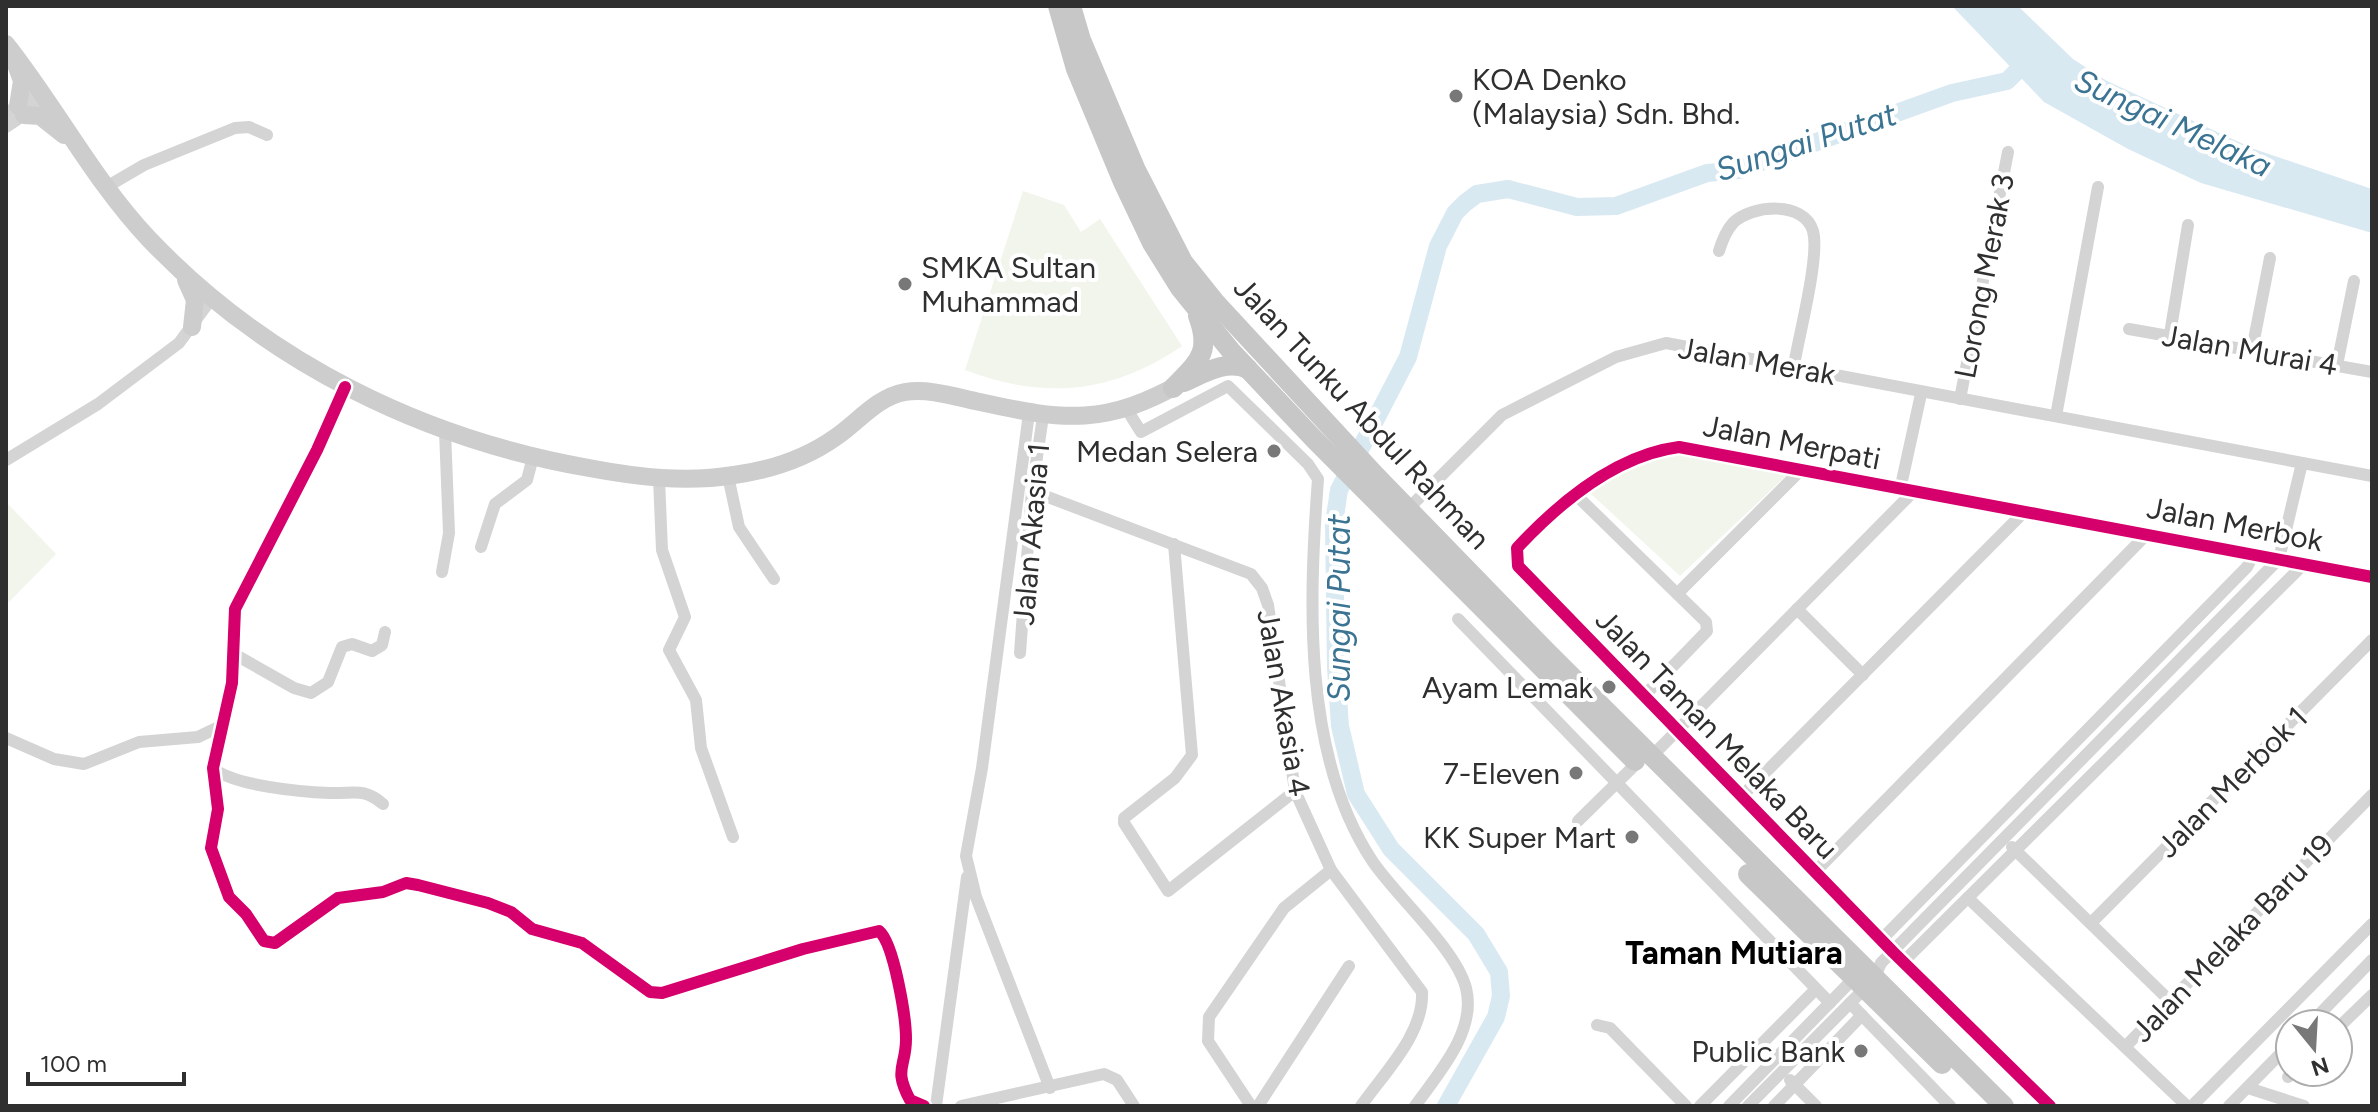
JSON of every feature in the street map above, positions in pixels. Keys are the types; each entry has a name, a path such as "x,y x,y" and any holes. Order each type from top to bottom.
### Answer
{"main road":[{"name":"Jalan Tunku Abdul Rahman","path":"1058,6 1076,69 1152,243 1180,288 1231,351 1320,430"},
{"name":"Jalan Tunku Abdul Rahman","path":"1071,6 1104,97 1178,253 1320,430 1985,1106"},
{"path":"8,46 148,237 212,298 291,355 345,387 445,431 533,457 659,479 728,476 769,469 816,450 880,402 903,392 936,393 1036,414 1086,417 1126,408 1222,367 1236,365 1248,369"},
{"path":"8,46 22,81 16,111 49,120 87,156"},
{"path":"1178,253 1191,282 1228,328 1231,351"},
{"path":"178,267 195,300 192,327"},
{"path":"1173,388 1195,365 1205,344 1198,316 1180,288"},
{"path":"1173,388 1231,351 1256,358 1320,430"},
{"name":"Jalan Tunku Abdul Rahman","path":"1370,482 1409,508 1644,760"},
{"name":"Jalan Tunku Abdul Rahman","path":"1864,980 2004,1106"}],"street":[{"path":"6,127 16,111 45,95"},
{"path":"108,186 144,165 235,128 249,127 267,135"},
{"name":"Lorong Merak 3","path":"1960,399 2008,152"},
{"path":"2056,416 2098,187"},
{"path":"1719,251 1731,225 1740,218 1770,210 1798,213 1813,232 1811,267 1794,365"},
{"path":"2170,334 2188,225"},
{"path":"2252,350 2270,258"},
{"path":"2337,365 2354,281"},
{"path":"6,460 98,404 179,343 212,298"},
{"name":"Jalan Murai 4","path":"2129,329 2372,372"},
{"name":"Jalan Merak","path":"1409,508 1502,415 1625,354 1666,343 1794,365 1921,394 2056,416 2372,476"},
{"path":"1126,408 1141,432 1228,386 1235,389 1318,479 1310,601 1320,708 1338,786 1373,861 1458,967 1466,988 1466,1020 1460,1039 1415,1106"},
{"path":"345,387 306,473 239,596 235,609 234,654 213,768 218,809 212,834 213,856 229,897 246,914 255,932 269,944 282,940 338,898 383,892 406,883 488,903 511,912 532,929 582,943 650,992 662,993 803,949 879,931 890,950 906,1033 900,1064 902,1082 910,1100 924,1106"},
{"path":"1578,821 1678,731 1907,491 1921,394"},
{"path":"936,1106 968,870 968,842 1036,414"},
{"name":"Jalan Akasia 1","path":"1020,653 1036,414"},
{"path":"1295,451 1320,430"},
{"path":"442,572 449,533 445,431"},
{"name":"Jalan Merpati","path":"1517,548 1574,493 1653,453 1679,447 1799,472 2087,521"},
{"path":"481,547 495,504 527,480 533,457"},
{"path":"1748,1106 1864,980 2279,559 2302,463"},
{"path":"1678,593 1799,472"},
{"path":"728,476 739,527 774,579"},
{"path":"659,479 662,550 685,617 669,650 696,700 701,748 733,837"},
{"path":"1032,491 1174,544 1192,755 1175,778 1127,815 1124,823 1168,891 1295,791"},
{"path":"1574,493 1706,622 1707,631 1644,696"},
{"path":"1742,796 2024,512"},
{"name":"Jalan Merbok","path":"2087,521 2372,577"},
{"path":"1815,872 2148,533"},
{"name":"Jalan Akasia 4","path":"1174,544 1251,574 1262,588 1268,605 1295,791 1331,870 1422,992 1423,1010 1416,1026 1361,1106"},
{"name":"Jalan Taman Melaka Baru","path":"1517,548 1518,566 1881,940 2050,1106"},
{"path":"1881,940 2247,567 2254,554"},
{"path":"1903,962 2304,564"},
{"path":"1797,609 1863,675"},
{"path":"1458,619 1830,1003"},
{"path":"234,654 294,688 311,693 328,682 342,647 352,644 372,651 382,645 385,632"},
{"name":"Jalan Merbok 1","path":"2091,923 2372,640"},
{"path":"2106,711 2130,737"},
{"path":"6,738 54,759 84,764 139,742 198,737 223,725"},
{"path":"213,768 233,779 266,785 332,794 359,790 383,804"},
{"path":"2042,776 2054,789"},
{"name":"Jalan Melaka Baru 19","path":"2125,1047 2372,795"},
{"path":"2004,839 2170,1001"},
{"path":"968,870 1050,1088"},
{"path":"1251,1106 1208,1041 1209,1017 1284,908 1331,870"},
{"path":"1968,898 2189,1106 2372,924"},
{"path":"2326,1008 2372,960"},
{"path":"1258,1106 1349,966"},
{"path":"1729,1106 1830,1003 1864,980"},
{"path":"1774,1106 1862,1015 1864,980"},
{"path":"1700,1106 1816,989"},
{"path":"2354,1012 2372,995"},
{"path":"1862,1015 1950,1106"},
{"path":"1597,1025 1610,1028 1686,1106"},
{"path":"2229,1106 2274,1061"},
{"path":"1772,1062 1816,1106"},
{"path":"961,1106 1110,1074 1134,1106"},
{"path":"2248,1088 2304,1106"}],"shaded area":[{"path":"1023,191 1064,205 1081,232 1100,219 1182,346 1130,374 1077,387 1022,386 965,370"},
{"path":"1684,450 1788,474 1680,576 1590,493 1603,480"},
{"path":"6,502 56,554 9,602 6,601"}],"water":[{"name":"Sungai Melaka","path":"1952,6 2018,6 2073,59 2107,81 2254,149 2372,189 2372,233 2201,183 2128,149 2044,102"}],"waterway":[{"name":"Sungai Putat","path":"1446,1106 1496,1017 1501,996 1499,972 1476,934 1391,849 1356,794 1340,726 1334,523 1339,490 1408,357 1438,246 1455,213 1477,194 1508,189 1577,207 1616,206 1707,173 1739,170 1952,93 2007,81 2032,56"}],"cycle path":[{"path":"345,387 317,450 235,609 232,683 213,768 218,809 211,848 229,897 246,914 264,941 275,943 338,898 383,892 406,883 488,903 511,912 532,929 582,943 650,992 662,993 803,949 879,931 890,950 904,1015 906,1039 902,1081 910,1100 924,1106"},
{"path":"2050,1106 1893,952 1518,566 1517,548 1551,515 1590,484 1633,460 1679,447 2372,577"}],"place":[{"name":"KOA Denko (Malaysia) Sdn. Bhd.","path":"1456,96"},
{"name":"SMKA Sultan Muhammad","path":"905,284"},
{"name":"Medan Selera","path":"1274,451"},
{"name":"Ayam Lemak","path":"1609,687"},
{"name":"7-Eleven","path":"1576,773"},
{"name":"KK Super Mart","path":"1632,837"},
{"name":"Public Bank","path":"1861,1051"}],"district":[{"name":"Taman Mutiara","path":"1734,953"}]}
